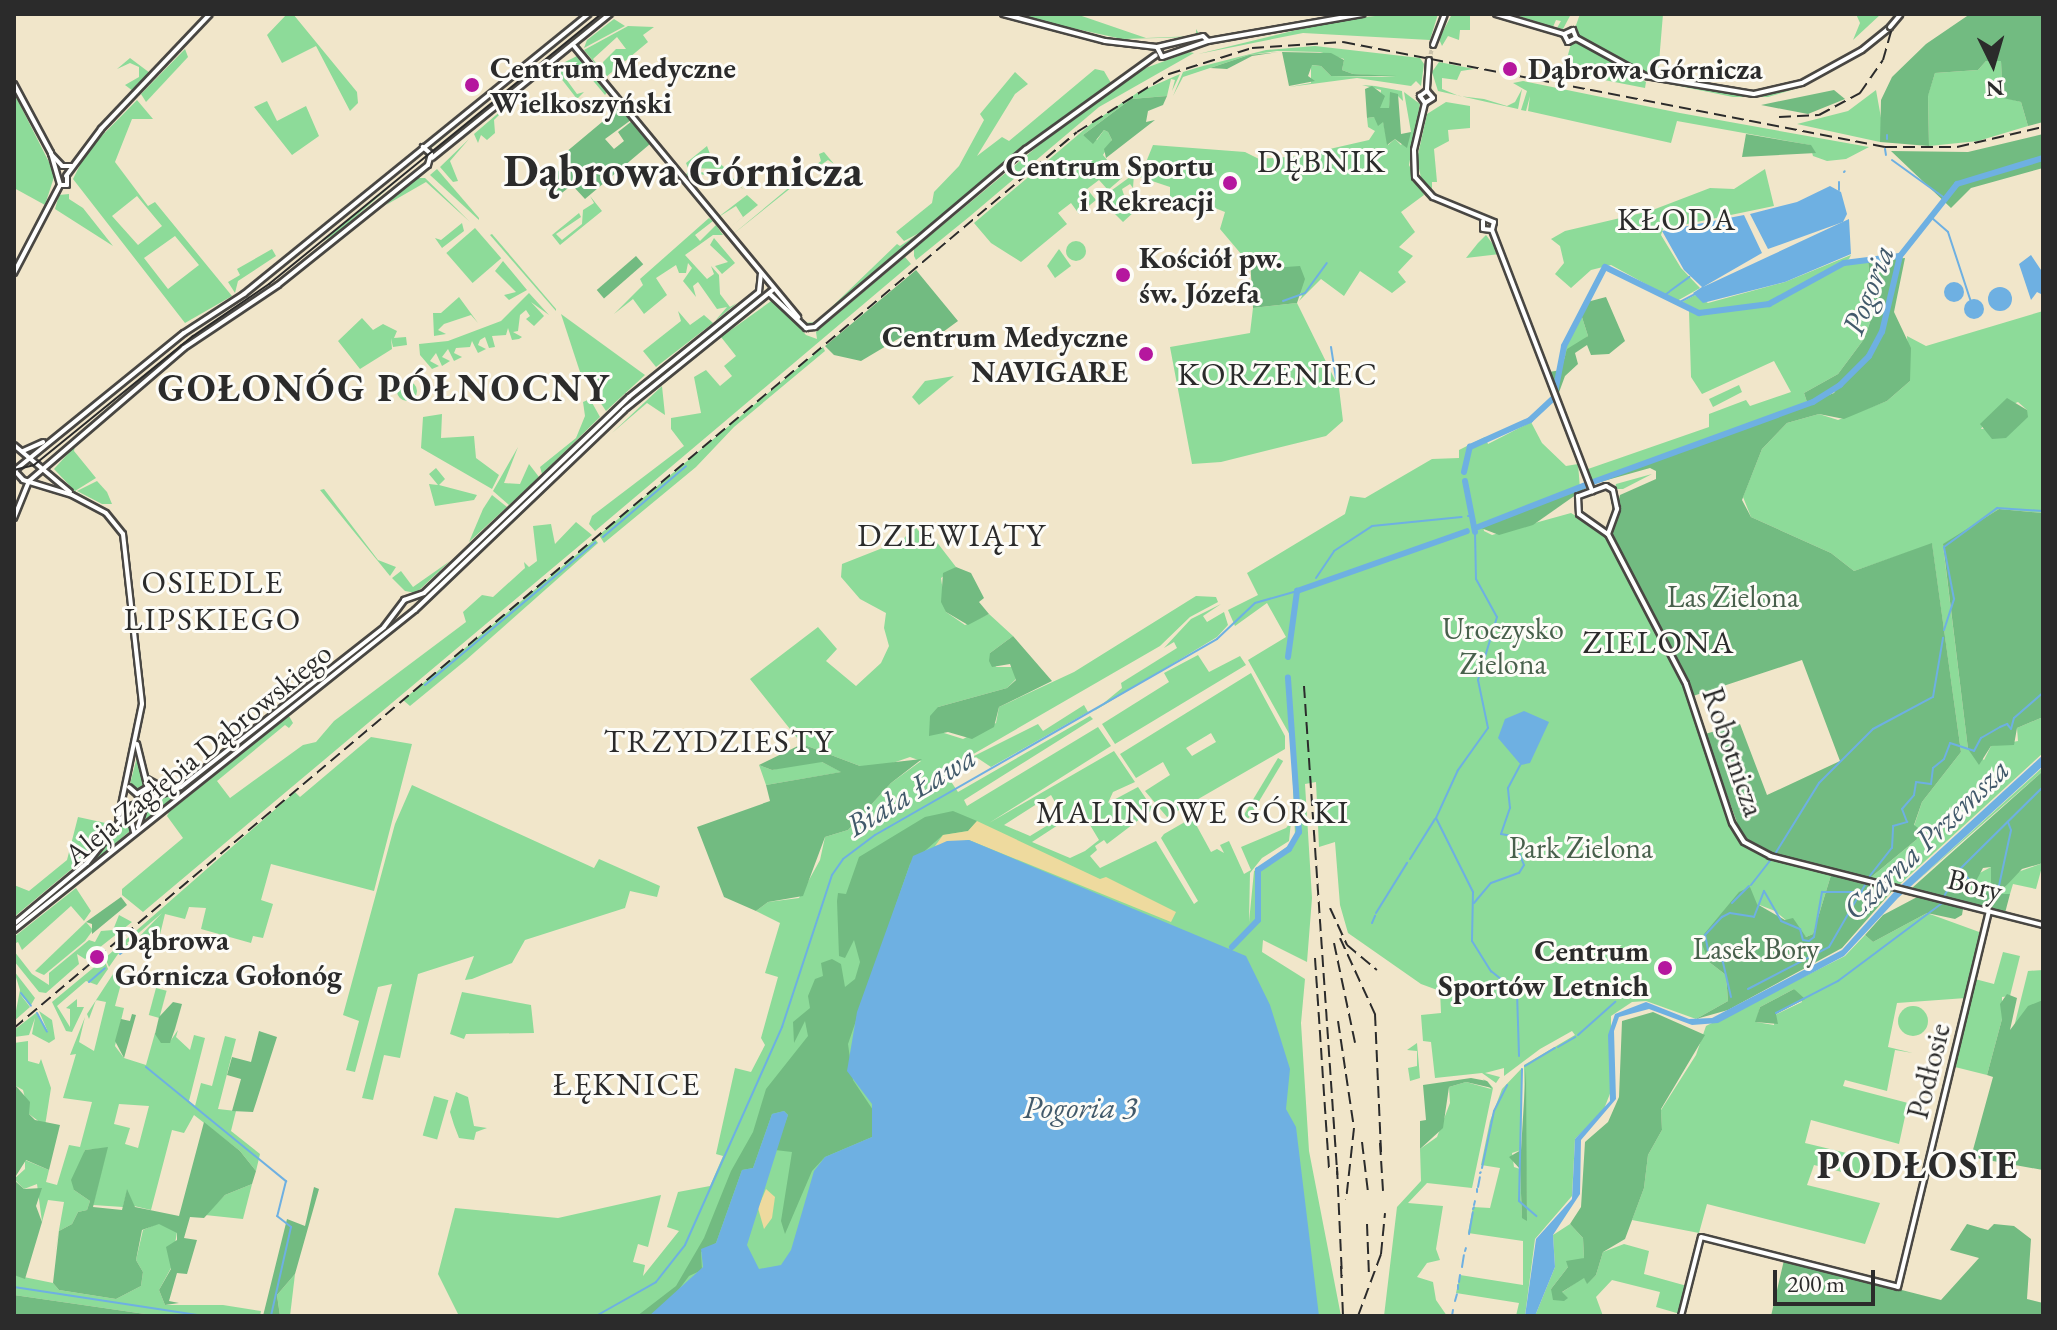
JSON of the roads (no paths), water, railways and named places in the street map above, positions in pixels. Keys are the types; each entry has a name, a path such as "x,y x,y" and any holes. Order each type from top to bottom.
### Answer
{"street":[{"path":"60,185 67,185 66,176 72,166 210,14"},
{"path":"75,496 42,487 14,470 190,330 241,296 589,14"},
{"path":"14,518 29,481 52,460 187,347 276,288 610,14"},
{"path":"1003,14 1093,39 1157,47 1203,36 1208,41"},
{"path":"761,274 763,287 810,329 1035,142 1156,55 1208,41 1363,14"},
{"path":"1433,45 1445,14"},
{"path":"1496,14 1564,34 1573,30 1576,38 1645,76 1745,94 1790,88 1847,58 1890,27 1900,14"},
{"path":"567,33 770,284 770,292"},
{"path":"1564,34 1568,42 1576,38"},
{"path":"561,37 567,49"},
{"path":"1156,55 1157,47"},
{"path":"1429,60 1427,91 1433,98 1425,103 1413,153 1416,179 1433,197 1484,221 1493,221 1492,230 1592,491 1606,486 1614,492 1617,509 1609,521 1608,534"},
{"path":"14,84 51,153 60,185 14,273"},
{"path":"1425,103 1420,96 1427,91"},
{"path":"423,147 432,159"},
{"path":"51,153 62,166 72,166"},
{"path":"411,157 419,168"},
{"path":"59,176 66,176"},
{"path":"1484,221 1484,230 1492,230"},
{"path":"473,551 412,598 417,607 575,453 770,284"},
{"path":"575,453 645,392 770,292"},
{"path":"190,330 198,340"},
{"path":"180,339 187,347"},
{"path":"19,450 50,440"},
{"path":"14,445 75,496 119,525 126,544 141,688 138,738 118,818 131,820 135,830"},
{"path":"51,476 52,460"},
{"path":"24,493 42,487"},
{"name":"Robotnicza","path":"1592,491 1578,496 1576,505 1583,519 1599,525 1608,534 1690,693 1737,834 1760,853 1849,876"},
{"path":"1599,525 1609,521"},
{"name":"Aleja Zagłębia Dąbrowskiego","path":"14,924 91,859 118,818 149,799 181,787 384,627 412,598"},
{"path":"401,606 409,613"},
{"name":"Aleja Zagłębia Dąbrowskiego","path":"14,930 417,607"},
{"path":"135,830 149,799 138,738"},
{"path":"147,779 163,788 181,787"},
{"path":"128,785 137,794 149,786"},
{"name":"Bory","path":"1849,876 2043,925"},
{"name":"Podłosie","path":"1681,1316 1701,1237 1898,1287 1989,911"}],"water":[{"path":"1830,186 1841,192 1847,214 1843,222 1768,249 1750,214 1797,202"},
{"path":"1744,215 1762,253 1703,287 1849,219 1851,254 1785,282 1703,303 1693,293 1702,287 1684,270 1662,231"},
{"path":"2031,255 2043,273 2043,295 2037,292 2031,300 2019,264"},
{"path":"1950,282 1958,282 1964,292 1958,302 1950,302 1944,296 1944,288"},
{"path":"2000,287 2009,290 2012,299 2009,308 2000,311 1991,308 1988,299 1991,290"},
{"path":"1970,299 1978,299 1984,309 1978,319 1970,319 1964,313 1964,305"},
{"path":"1524,711 1549,722 1530,763 1521,765 1498,738 1505,719"},
{"path":"2043,755 2043,766 1898,898 1844,956 1718,1023 1692,1025 1649,1009 1619,1017 1614,1031 1616,1099 1581,1140 1580,1194 1553,1235 1555,1267 1535,1316 1525,1316 1536,1239 1572,1199 1575,1139 1610,1101 1608,1035 1615,1014 1646,1002 1689,1019 1712,1018 1842,950 1895,891"},
{"name":"Pogoria 3","path":"969,840 1246,956 1270,1005 1290,1069 1286,1109 1296,1127 1319,1316 649,1316 703,1267 701,1249 716,1243 742,1170 753,1168 772,1114 784,1111 788,1115 747,1245 759,1269 781,1265 791,1250 814,1171 825,1157 872,1137 872,1104 847,1071 857,1012 913,856 947,841"}],"waterway":[{"path":"1885,149 1886,155"},
{"name":"Pogoria","path":"1593,482 1813,402 1840,385 1869,356 1882,332 1900,256 1957,184 2043,158"},
{"path":"1892,160 1946,199"},
{"path":"1839,182 1839,190"},
{"path":"1932,218 1948,232 1970,299"},
{"path":"1464,472 1470,447 1530,420 1554,398 1564,346 1605,267 1699,313 1769,304 1844,263 1900,256"},
{"path":"1283,301 1305,293 1327,263"},
{"path":"1670,291 1689,277"},
{"path":"1665,295 1669,292"},
{"path":"1678,303 1695,294"},
{"path":"1331,347 1336,379"},
{"path":"603,537 686,466"},
{"path":"1465,481 1475,532"},
{"name":"Pogoria","path":"1478,527 1586,485"},
{"path":"1944,630 1954,599 1944,547 1997,508 2043,511"},
{"path":"1316,578 1334,551 1372,526 1462,517"},
{"name":"Pogoria","path":"1288,657 1297,591 1467,531"},
{"path":"1475,532 1476,579 1497,617 1478,680 1488,728 1458,770 1436,818 1473,892 1472,941 1491,971 1517,992 1519,1056"},
{"path":"425,685 595,543"},
{"name":"Biała Ława","path":"596,1316 656,1282 685,1245 782,1027 832,875 843,859 875,835 1217,639 1255,603 1297,591"},
{"path":"1775,854 1819,783 1873,729 1933,697 1943,638"},
{"name":"Pogoria","path":"1232,947 1258,920 1258,870 1289,849 1299,832 1288,677"},
{"name":"Czarna Przemsza","path":"1869,877 1892,848 1893,826 1907,822 1902,809 1914,795 1916,782 1931,784 1933,768 1944,759 1950,743 1974,751 1981,738 2007,724 2011,729 2014,718 2043,693"},
{"path":"1474,903 1491,883 1519,873 1524,865 1512,836 1501,834 1510,808 1508,788 1520,765"},
{"path":"1943,898 1960,869 2043,787"},
{"path":"1410,859 1435,819"},
{"path":"1997,895 2011,830 2008,822"},
{"path":"1751,885 1771,859"},
{"path":"1376,913 1407,863"},
{"path":"1960,869 1982,894"},
{"name":"Czarna Przemsza","path":"1748,989 1829,947 1865,885"},
{"path":"1732,903 1749,886"},
{"name":"Czarna Przemsza","path":"1731,997 1723,962 1708,950 1705,935 1722,917 1730,913 1754,917 1764,891 1781,921 1800,929 1803,940 1809,941 1814,937 1822,892 1862,892"},
{"path":"1776,1013 1838,981 1941,904"},
{"path":"1372,923 1375,916"},
{"path":"120,954 129,947"},
{"path":"89,982 105,968"},
{"path":"21,993 31,1006"},
{"path":"1578,1035 1615,1002"},
{"path":"37,1013 47,1032"},
{"path":"1558,1047 1575,1037"},
{"path":"1525,1066 1555,1048"},
{"path":"146,1067 286,1181 277,1216 291,1227 271,1316"},
{"path":"1522,1069 1519,1201 1536,1216"},
{"path":"1482,1168 1494,1111 1507,1085"},
{"path":"1478,1187 1480,1177"},
{"path":"1474,1205 1475,1201"},
{"path":"1469,1234 1473,1212"},
{"path":"1462,1267 1464,1255"},
{"path":"1459,1282 1460,1275"},
{"name":"Biała Ława","path":"14,1287 204,1316"},
{"path":"1455,1301 1457,1294"},
{"path":"1452,1316 1453,1310"}],"tunnel":[{"path":"1429,60 1433,45"}],"tram line":[{"path":"14,470 34,465 193,336 269,284 601,14"}],"railway":[{"path":"1779,117 1819,115 1860,93 1883,60 1896,14"},
{"path":"14,1028 1077,132 1169,74 1252,48 1343,42 1885,147 1957,147 2043,127"},
{"path":"1304,686 1337,1175"},
{"path":"1330,908 1347,945 1377,970"},
{"path":"1340,938 1375,1014 1381,1153"},
{"path":"1334,943 1355,1043"},
{"path":"1315,958 1329,1169"},
{"path":"1338,1021 1354,1128 1346,1200"},
{"path":"1362,1142 1368,1192"},
{"path":"1380,1143 1383,1191"},
{"path":"1337,1167 1342,1276"},
{"path":"1358,1316 1381,1254 1385,1213"},
{"path":"1367,1224 1369,1276"},
{"path":"1341,1266 1343,1316"}],"place":[{"name":"Dąbrowa Górnicza","path":"1510,69"},
{"name":"Centrum Medyczne Wielkoszyński","path":"472,85"},
{"name":"Centrum Sportu i Rekreacji","path":"1230,183"},
{"name":"Kościół pw. św. Józefa","path":"1123,275"},
{"name":"Centrum Medyczne NAVIGARE","path":"1146,354"},
{"name":"Dąbrowa Górnicza Gołonóg","path":"97,957"},
{"name":"Centrum Sportów Letnich","path":"1665,968"}],"district":[{"name":"DĘBNIK","path":"1322,161"},
{"name":"Dąbrowa Górnicza","path":"683,170"},
{"name":"KŁODA","path":"1677,219"},
{"name":"KORZENIEC","path":"1278,374"},
{"name":"GOŁONÓG PÓŁNOCNY","path":"384,388"},
{"name":"DZIEWIĄTY","path":"952,535"},
{"name":"OSIEDLE LIPSKIEGO","path":"213,602"},
{"name":"ZIELONA","path":"1659,642"},
{"name":"TRZYDZIESTY","path":"719,741"},
{"name":"MALINOWE GÓRKI","path":"1193,812"},
{"name":"ŁĘKNICE","path":"627,1084"},
{"name":"PODŁOSIE","path":"1918,1165"}],"park label":[{"name":"Las Zielona","path":"1733,597"},
{"name":"Uroczysko Zielona","path":"1503,646"},
{"name":"Park Zielona","path":"1581,848"},
{"name":"Lasek Bory","path":"1756,949"}]}
